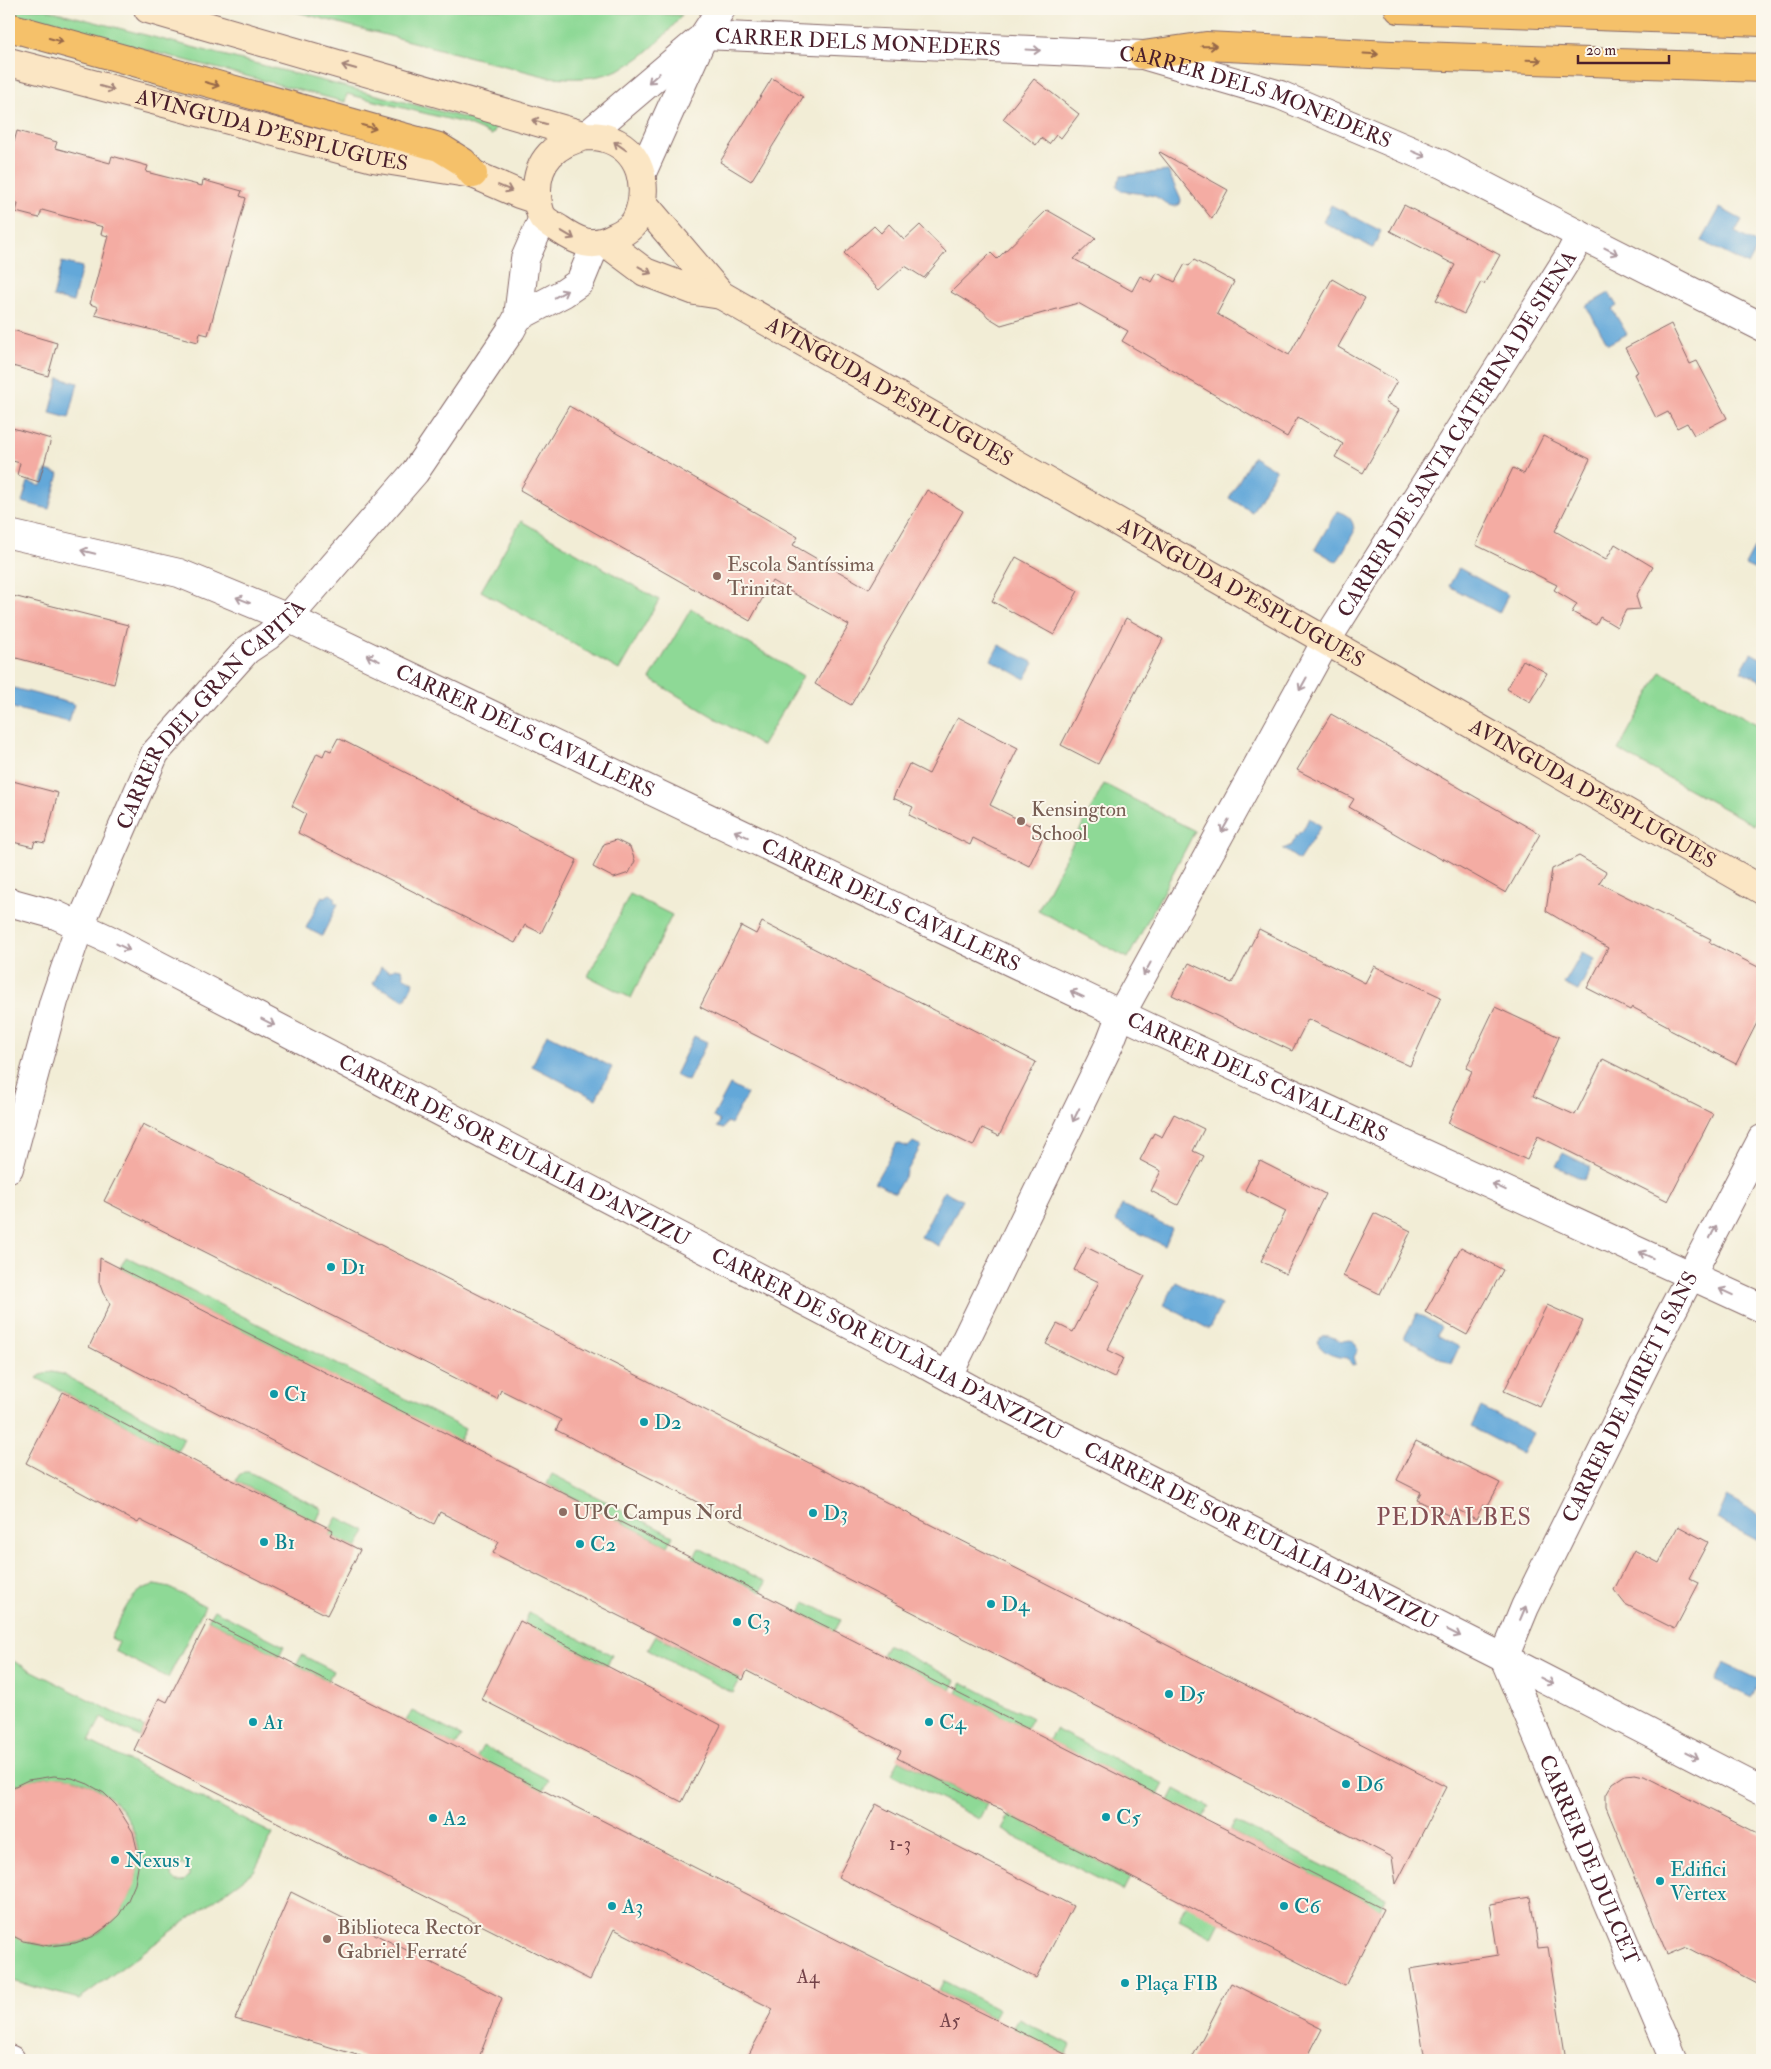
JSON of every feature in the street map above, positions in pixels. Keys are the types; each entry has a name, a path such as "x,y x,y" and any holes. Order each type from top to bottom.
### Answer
{"highway":[{"path":"1399,9 1762,22"},
{"path":"9,27 439,147 463,162 473,174"},
{"path":"1143,55 1206,46 1391,55 1762,68"}],"street":[{"path":"148,9 586,136 604,138 621,145 634,158 641,174 643,203 635,223 624,232 601,242 580,282 564,293 518,317"},
{"path":"540,209 536,182 541,167 553,150 568,140 586,136 715,19"},
{"path":"641,174 715,19"},
{"name":"CARRER DELS MONEDERS","path":"715,19 1143,55 1280,95 1442,164 1580,236 1762,327"},
{"name":"AVINGUDA D'ESPLUGUES","path":"9,62 373,158 473,174 519,194 584,244 601,242 645,272 695,291 721,295"},
{"name":"AVINGUDA D'ESPLUGUES","path":"643,203 721,295 1762,890"},
{"name":"CARRER DEL GRAN CAPITÀ","path":"9,1168 54,1001 80,926 155,753 247,650 268,636 288,618 415,472 518,317 525,258 540,209"},
{"name":"CARRER DE SANTA CATERINA DE SIENA","path":"948,1376 1105,1054 1121,1014 1326,641 1580,236"},
{"name":"CARRER DELS CAVALLERS","path":"9,534 179,573 288,618 1121,1014 1762,1308"},
{"name":"CARRER DE SOR EULÀLIA D'ANZIZU","path":"9,902 56,915 237,1005 948,1376 1762,1791"},
{"name":"CARRER DE MIRET I SANS","path":"1504,1658 1530,1598 1691,1275 1762,1139"},
{"name":"CARRER DE DULCET","path":"1504,1658 1674,2060"}],"green space":[{"path":"9,9 45,9 497,126 492,135 464,123 347,94 345,102 9,14"},
{"path":"285,9 525,9 682,15 662,38 627,66 599,76 575,78 548,77"},
{"path":"521,521 659,600 619,670 481,591"},
{"path":"691,609 803,676 762,746 650,679"},
{"path":"1661,672 1762,727 1762,811 1754,825 1618,750"},
{"path":"1104,784 1195,831 1128,958 1038,910"},
{"path":"630,894 672,915 631,998 588,976"},
{"path":"126,1257 465,1429 459,1441 120,1268"},
{"path":"44,1373 62,1374 184,1438 177,1452 37,1378"},
{"path":"249,1472 322,1509 316,1522 236,1481 239,1475"},
{"path":"552,1474 673,1536 668,1546 547,1484"},
{"path":"337,1517 366,1531 357,1548 330,1535 333,1530 330,1529"},
{"path":"699,1548 766,1582 761,1592 693,1558"},
{"path":"155,1585 170,1588 205,1606 168,1678 115,1651 119,1642 111,1638 127,1605 139,1592"},
{"path":"805,1602 841,1620 835,1631 800,1613"},
{"path":"214,1610 284,1646 279,1656 208,1620"},
{"path":"529,1613 612,1655 607,1666 524,1624"},
{"path":"656,1636 740,1679 733,1693 648,1650"},
{"path":"887,1645 956,1680 951,1690 882,1655"},
{"path":"302,1655 333,1671 328,1681 296,1665"},
{"path":"9,1659 145,1728 140,1737 101,1718 89,1741 273,1834 254,1871 79,1999 9,1980 9,1934 49,1946 83,1941 111,1923 129,1896 138,1865 134,1833 117,1804 86,1783 66,1777 47,1777 37,1778 9,1789","holes":["177,1865 183,1865 189,1870 189,1876 183,1882 177,1882 171,1876 172,1869"]},
{"path":"962,1682 1032,1718 1026,1728 957,1693"},
{"path":"412,1711 461,1736 456,1746 406,1721"},
{"path":"1055,1729 1164,1784 1158,1795 1049,1740"},
{"path":"483,1746 549,1780 543,1791 477,1757"},
{"path":"899,1760 987,1804 979,1819 892,1774"},
{"path":"1175,1789 1209,1807 1203,1818 1169,1801"},
{"path":"1009,1815 1130,1877 1123,1891 1002,1830"},
{"path":"1235,1821 1385,1897 1380,1908 1230,1831"},
{"path":"1187,1905 1220,1921 1212,1937 1179,1920"},
{"path":"944,1981 998,2009 993,2018 939,1991"},
{"path":"1018,2019 1071,2045 1066,2055 1012,2029"}],"water":[{"path":"1168,171 1181,200 1180,204 1176,206 1170,205 1154,196 1121,191 1117,186 1121,176"},
{"path":"1331,205 1381,231 1373,248 1323,222"},
{"path":"1720,208 1742,220 1735,232 1759,245 1748,265 1702,241"},
{"path":"62,262 82,267 73,302 53,297"},
{"path":"1609,293 1617,306 1612,309 1627,334 1608,344 1586,306"},
{"path":"59,378 78,383 69,418 50,413"},
{"path":"1253,456 1276,470 1252,512 1229,498"},
{"path":"46,470 59,474 49,509 22,502 28,482 41,486"},
{"path":"1337,511 1350,518 1354,532 1337,562 1315,549"},
{"path":"1754,548 1762,552 1762,573 1745,565"},
{"path":"1459,568 1508,595 1499,613 1449,586"},
{"path":"999,645 1034,663 1025,679 991,660"},
{"path":"1751,653 1762,659 1762,681 1741,671"},
{"path":"10,687 74,704 69,722 9,707"},
{"path":"1309,818 1321,826 1299,860 1283,849 1290,846 1296,836 1303,830"},
{"path":"330,894 336,898 334,902 338,904 322,936 306,928 322,896 325,897"},
{"path":"1582,953 1595,959 1578,991 1564,984"},
{"path":"381,967 390,971 395,968 402,969 404,977 414,982 405,1000 373,984"},
{"path":"547,1034 612,1067 596,1099 532,1066"},
{"path":"694,1036 707,1042 688,1081 675,1075"},
{"path":"730,1085 747,1094 731,1124 727,1122 723,1129 717,1127 720,1121 713,1117"},
{"path":"913,1142 921,1146 895,1193 875,1182 897,1143 908,1147"},
{"path":"1563,1153 1591,1167 1584,1180 1556,1166"},
{"path":"944,1191 962,1200 939,1246 921,1237"},
{"path":"1122,1205 1172,1229 1165,1246 1115,1221"},
{"path":"1176,1282 1221,1305 1209,1329 1164,1305"},
{"path":"1417,1313 1441,1327 1437,1335 1459,1347 1451,1364 1404,1338"},
{"path":"1322,1336 1354,1342 1358,1350 1354,1357 1356,1364 1352,1365 1348,1358 1334,1356 1326,1352 1317,1342"},
{"path":"1481,1407 1533,1433 1523,1454 1471,1427"},
{"path":"1727,1497 1762,1516 1762,1543 1717,1519"},
{"path":"1724,1663 1760,1680 1752,1698 1716,1681"}],"building":[{"path":"772,78 803,97 751,181 720,162"},
{"path":"1034,79 1079,114 1061,138 1056,135 1049,144 1041,138 1036,145 1003,119"},
{"path":"17,131 57,142 55,148 110,163 112,156 148,166 146,172 202,186 203,180 242,191 240,196 246,198 208,335 200,333 198,342 95,315 98,307 90,304 108,236 101,234 103,227 42,210 39,218 16,212 18,204 9,202 9,141 14,142"},
{"path":"1159,153 1228,190 1212,219"},
{"path":"1404,205 1500,255 1484,284 1481,282 1464,314 1436,300 1455,265 1390,231"},
{"path":"1047,210 1096,238 1074,259 1132,291 1140,276 1152,282 1157,273 1175,282 1185,264 1189,266 1194,260 1234,282 1217,314 1289,355 1332,279 1365,298 1338,347 1397,381 1385,402 1399,410 1363,473 1335,457 1343,444 1298,417 1287,437 1122,341 1128,331 1078,303 1001,325 988,317 983,311 951,292 991,253 997,259"},
{"path":"889,224 904,240 920,225 946,252 924,278 905,266 879,290 844,253 874,226 881,233"},
{"path":"1671,324 1690,364 1697,361 1727,418 1694,435 1687,423 1677,428 1668,412 1656,418 1634,374 1638,372 1625,348"},
{"path":"9,329 57,343 48,376 9,365"},
{"path":"569,406 798,537 793,545 869,589 927,490 963,511 851,705 815,684 849,625 772,581 750,621 520,490"},
{"path":"9,427 51,439 39,482 17,475 20,463 9,460"},
{"path":"1543,436 1590,459 1555,531 1606,560 1615,544 1653,567 1636,596 1640,609 1626,610 1617,627 1600,617 1596,625 1572,612 1577,604 1554,590 1557,585 1476,545 1513,468 1524,474"},
{"path":"1016,557 1078,591 1054,635 992,601"},
{"path":"9,595 128,625 114,684 9,656"},
{"path":"1126,618 1163,639 1098,764 1061,745"},
{"path":"1523,660 1547,673 1530,702 1507,689"},
{"path":"1331,714 1540,834 1506,893 1444,858 1443,860 1411,843 1349,807 1354,799 1297,770"},
{"path":"958,717 1018,748 990,805 1045,833 1029,866 973,838 970,845 909,815 913,807 893,798 909,764 929,774"},
{"path":"338,738 577,860 541,933 525,925 515,943 298,833 306,814 292,806 317,753 323,756 326,749 331,751"},
{"path":"9,780 58,793 45,843 35,841 33,847 9,841"},
{"path":"616,840 630,847 635,861 629,873 614,878 593,867 604,844"},
{"path":"1579,856 1606,872 1599,883 1711,939 1709,942 1762,969 1762,1013 1736,1064 1670,1030 1668,1026 1632,1007 1630,1010 1587,988 1608,948 1546,911 1552,869"},
{"path":"762,922 1036,1062 999,1136 982,1128 973,1146 700,1007 741,926 756,934"},
{"path":"1259,929 1365,983 1374,966 1441,997 1410,1066 1308,1019 1292,1051 1172,995 1189,963 1232,983"},
{"path":"1495,1007 1559,1037 1533,1096 1575,1115 1603,1059 1713,1114 1668,1201 1538,1136 1527,1160 1448,1123 1472,1071 1466,1068"},
{"path":"1174,1114 1204,1129 1193,1151 1204,1156 1178,1205 1151,1191 1161,1171 1140,1160 1154,1133 1162,1137"},
{"path":"143,1124 1446,1787 1396,1884 1392,1857 556,1430 561,1420 501,1390 497,1399 104,1201"},
{"path":"1260,1161 1325,1194 1286,1274 1261,1261 1286,1211 1245,1190"},
{"path":"1374,1213 1411,1231 1380,1294 1343,1276"},
{"path":"1086,1247 1145,1276 1107,1350 1123,1358 1114,1378 1046,1344 1057,1324 1073,1332 1099,1282 1074,1270"},
{"path":"1461,1247 1503,1270 1467,1335 1425,1312"},
{"path":"100,1258 1383,1909 1345,1986 1009,1815 1001,1809 987,1804 897,1758 901,1751 747,1671 743,1680 493,1553 499,1542 440,1512 434,1524 89,1347 110,1304 99,1282"},
{"path":"1547,1305 1583,1321 1540,1407 1504,1391"},
{"path":"63,1392 200,1464 333,1530 330,1535 360,1550 327,1615 140,1520 138,1523 26,1463"},
{"path":"1416,1441 1500,1483 1487,1507 1483,1505 1476,1519 1456,1509 1452,1517 1417,1500 1421,1492 1397,1480"},
{"path":"1678,1526 1708,1542 1689,1578 1699,1583 1675,1629 1625,1604 1614,1590 1634,1550 1659,1563"},
{"path":"208,1620 1077,2060 746,2060 773,2009 614,1929 590,1980 134,1750 159,1698 167,1702"},
{"path":"520,1621 721,1725 682,1802 481,1699"},
{"name":"Edifici Vèrtex","path":"1635,1774 1644,1776 1762,1836 1762,1987 1686,1947 1667,1955 1606,1807 1606,1795 1613,1783 1625,1775"},
{"name":"Nexus 1","path":"54,1776 72,1778 88,1784 104,1793 116,1805 133,1832 137,1849 138,1867 135,1884 128,1900 119,1915 106,1927 92,1937 75,1943 49,1946 23,1941 9,1934 9,1789 28,1780"},
{"path":"876,1804 1073,1906 1036,1978 838,1877"},
{"name":"Biblioteca Rector Gabriel Ferraté","path":"291,1892 502,1998 478,2060 374,2060 235,2019"},
{"path":"1530,1897 1538,1948 1548,1947 1566,2060 1425,2060 1410,1969 1498,1955 1490,1904"},
{"path":"1231,1983 1322,2029 1306,2060 1191,2060"}],"place":[{"name":"Escola Santíssima Trinitat","path":"717,576"},
{"name":"Kensington School","path":"1021,821"},
{"name":"D1","path":"331,1267"},
{"name":"C1","path":"274,1394"},
{"name":"D2","path":"644,1422"},
{"name":"UPC Campus Nord","path":"563,1512"},
{"name":"D3","path":"813,1513"},
{"name":"B1","path":"264,1542"},
{"name":"C2","path":"580,1544"},
{"name":"D4","path":"991,1604"},
{"name":"C3","path":"737,1622"},
{"name":"D5","path":"1169,1694"},
{"name":"A1","path":"253,1722"},
{"name":"C4","path":"929,1722"},
{"name":"D6","path":"1346,1784"},
{"name":"C5","path":"1106,1817"},
{"name":"A2","path":"433,1818"},
{"name":"Nexus 1","path":"115,1860"},
{"name":"Edifici Vèrtex","path":"1660,1881"},
{"name":"A3","path":"612,1906"},
{"name":"C6","path":"1284,1906"},
{"name":"Biblioteca Rector Gabriel Ferraté","path":"327,1939"},
{"name":"Plaça FIB","path":"1125,1983"}],"district":[{"name":"PEDRALBES","path":"1454,1517"}]}
